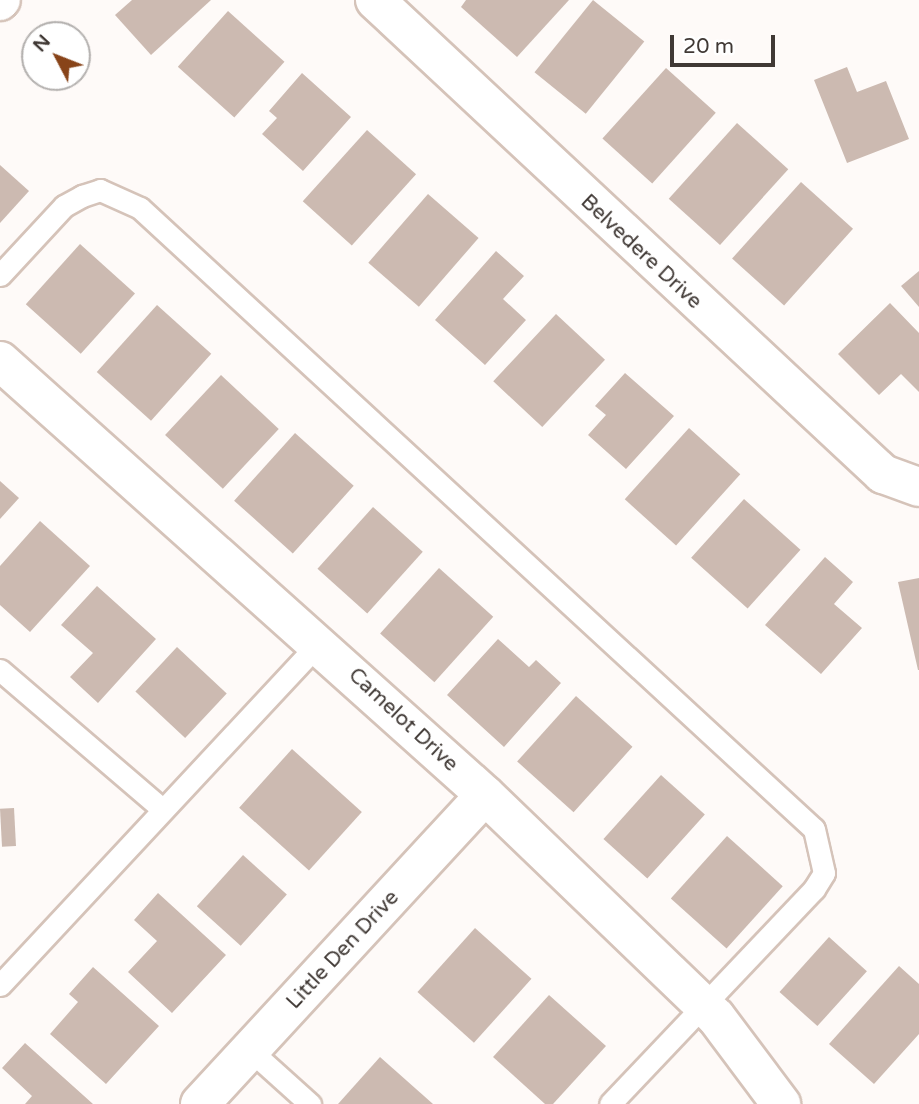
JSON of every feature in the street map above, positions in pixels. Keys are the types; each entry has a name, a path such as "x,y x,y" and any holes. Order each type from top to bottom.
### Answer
{"street":[{"name":"Belvedere Drive","path":"375,0 883,474 919,486"},
{"name":"Camelot Drive","path":"0,361 319,643 485,795 705,1006 781,1104"},
{"name":"Little Den Drive","path":"201,1104 485,795"}],"lane":[{"path":"0,275 64,206 82,196 100,190 141,208 801,815 822,849 824,873 705,1006 610,1104"},
{"path":"0,985 319,643"},
{"path":"0,670 162,809"},
{"path":"250,1050 310,1104"}],"building":[{"path":"132,0 211,0 151,55 115,15"},
{"path":"466,0 569,0 517,57 461,7"},
{"path":"593,0 644,42 586,114 534,72"},
{"path":"228,11 284,62 234,118 178,67"},
{"path":"847,67 857,92 886,81 909,139 847,163 814,80"},
{"path":"666,68 716,113 652,183 602,139"},
{"path":"302,73 351,117 303,171 262,134 277,118 269,111"},
{"path":"737,123 788,169 720,245 669,199"},
{"path":"367,130 416,174 352,246 303,201"},
{"path":"0,165 29,191 0,223"},
{"path":"801,182 853,229 784,305 732,259"},
{"path":"428,194 479,238 419,307 368,263"},
{"path":"80,244 135,294 81,354 26,304"},
{"path":"496,251 524,276 503,299 526,320 485,365 435,320"},
{"path":"919,271 919,307 901,286"},
{"path":"890,303 919,333 919,392 901,374 879,395 838,354"},
{"path":"157,305 211,354 151,421 97,372"},
{"path":"556,314 605,360 542,427 493,381"},
{"path":"625,373 674,416 626,469 588,435 606,415 595,406"},
{"path":"221,375 279,429 223,489 165,435"},
{"path":"689,428 740,474 676,546 625,499"},
{"path":"295,433 354,486 293,553 234,501"},
{"path":"0,481 19,498 0,519"},
{"path":"744,499 800,550 748,609 691,558"},
{"path":"373,507 423,552 367,614 317,569"},
{"path":"40,521 90,566 30,632 0,605 0,566"},
{"path":"825,557 853,582 834,604 862,628 821,674 765,625"},
{"path":"439,568 493,617 434,682 380,633"},
{"path":"919,578 919,670 918,670 898,582"},
{"path":"97,586 156,639 98,703 70,677 93,653 61,625"},
{"path":"498,639 529,667 536,660 561,683 504,747 447,695"},
{"path":"177,647 227,693 185,738 135,692"},
{"path":"576,696 632,747 574,812 517,761"},
{"path":"292,749 362,812 309,871 239,808"},
{"path":"661,775 705,814 647,878 603,839"},
{"path":"14,808 16,846 2,847 0,809"},
{"path":"727,836 783,886 727,949 671,898"},
{"path":"243,855 287,894 241,946 197,906"},
{"path":"158,893 226,955 172,1013 128,972 157,941 134,920"},
{"path":"475,928 531,979 474,1043 417,992"},
{"path":"829,937 867,971 817,1026 779,992"},
{"path":"899,966 919,984 919,1034 874,1084 829,1044"},
{"path":"93,967 159,1026 106,1084 50,1034 78,1002 69,994"},
{"path":"549,995 606,1046 553,1104 545,1104 493,1057"},
{"path":"25,1043 93,1104 25,1104 32,1096 2,1068"},
{"path":"380,1057 433,1104 338,1104"}]}
